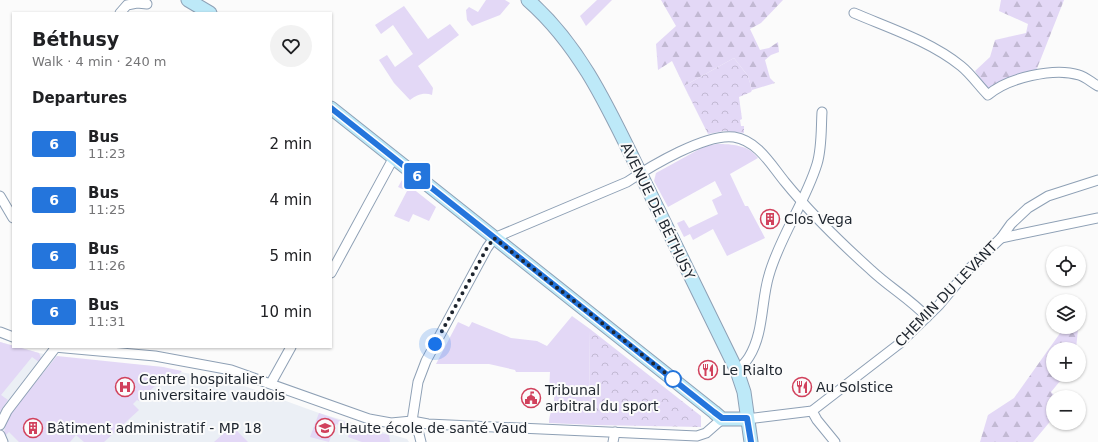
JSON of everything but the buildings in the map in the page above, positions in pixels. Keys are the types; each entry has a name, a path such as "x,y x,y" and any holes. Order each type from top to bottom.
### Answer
{"street":[{"path":"188,0 208,12"},
{"name":"AVENUE DE BÉTHUSY","path":"528,0 549,20 573,48 594,82 737,371 744,392 751,442"},
{"path":"121,12 127,5 137,3 149,6"},
{"path":"854,13 914,39 944,54 962,67 988,95 995,89 1032,76 1057,71 1080,75 1098,86"},
{"path":"332,109 722,418 747,418 812,411 817,420 835,442"},
{"path":"737,371 750,357 762,316 768,277 772,264 783,235 802,202 818,162 822,112"},
{"path":"421,442 412,421 418,382 426,361 487,248 494,238 627,182 702,142 722,137 735,137 749,141 802,202 872,271 916,306 927,317"},
{"path":"332,271 394,157"},
{"name":"CHEMIN DU LEVANT","path":"812,411 899,344 927,317 970,268 1001,238 1011,224 1036,202 1048,196 1098,180"},
{"path":"0,196 10,204"},
{"path":"1001,238 1098,218"},
{"path":"0,332 12,337"},
{"path":"0,425 7,411 54,348"},
{"path":"76,348 156,352 231,370 369,419 391,424 412,421 428,424 697,436 706,433 722,418"},
{"path":"271,383 290,348"},
{"path":"613,442 615,432"},
{"path":"0,435 3,442"}],"shaded area":[{"name":"Centre hospitalier universitaire vaudois","path":"0,342 12,345 12,348 21,348 70,359 163,367 170,370 233,382 319,413 407,439 409,442 0,442"}],"green space":[{"path":"486,0 505,0 510,3 500,15 472,26 467,20 466,10 469,7 478,12"},
{"path":"597,0 612,0 586,26 580,16"},
{"path":"661,0 783,0 761,23 750,29 760,50 769,48 778,42 779,52 771,55 765,60 770,78 775,83 752,90 748,76 734,58 684,86 672,61 658,70 656,44 676,26"},
{"path":"1001,0 1064,0 1036,71 987,89 975,71 990,57 995,40 1026,33 1028,24 999,11"},
{"path":"404,6 428,39 450,24 459,35 418,66 433,88 432,95 420,94 410,100 394,83 379,60 387,55 395,67 413,54 393,25 381,34 375,25"},
{"path":"734,58 748,76 752,90 751,92 739,97 742,119 740,120 741,126 744,126 744,133 724,131 708,134 684,86"},
{"path":"717,144 740,146 750,150 758,158 730,174 745,206 748,206 765,238 727,256 713,229 693,240 690,234 684,237 677,223 684,220 689,228 718,214 712,200 722,195 715,181 668,207 654,181 656,173 705,146"},
{"path":"402,180 436,207 429,221 413,214 409,222 394,216 407,191 398,187"},
{"path":"572,316 590,329 589,410 594,410 594,425 549,423 554,397 550,387 550,372 516,372 515,370 489,364 436,364 458,322 469,327 472,322 511,338 537,341 547,346"},
{"path":"590,329 701,416 701,427 594,425 594,410 589,410"},
{"path":"1059,334 1078,334 1077,342 1054,342"},
{"path":"0,342 12,345 12,348 21,348 39,353 41,358 39,362 32,357 1,395 8,400 0,412"},
{"path":"1046,353 1046,382 1059,382 1053,390 1046,390 1046,426 1033,442 980,442 988,415 1014,398"},
{"path":"57,356 163,367 182,371 176,376 170,372 139,401 137,400 133,404 139,410 104,442 84,442 76,435 70,442 19,442 9,432 4,437 5,424 9,415"},
{"path":"319,413 367,430 389,435 390,442 362,442 348,437 351,429 336,424 329,442 310,437"},
{"path":"232,426 248,442 214,442"}],"bus line":[{"name":"6","path":"332,109 722,418 747,418 751,442"}],"place":[{"name":"Clos Vega","path":"770,219"},
{"name":"Le Rialto","path":"708,370"},
{"name":"Centre hospitalier universitaire vaudois","path":"125,387"},
{"name":"Au Solstice","path":"802,387"},
{"name":"Tribunal arbitral du sport","path":"531,398"},
{"name":"Bâtiment administratif - MP 18","path":"33,428"},
{"name":"Haute école de santé Vaud","path":"325,428"}],"route":[{"path":"435,344 487,248 494,238 673,379"}]}
